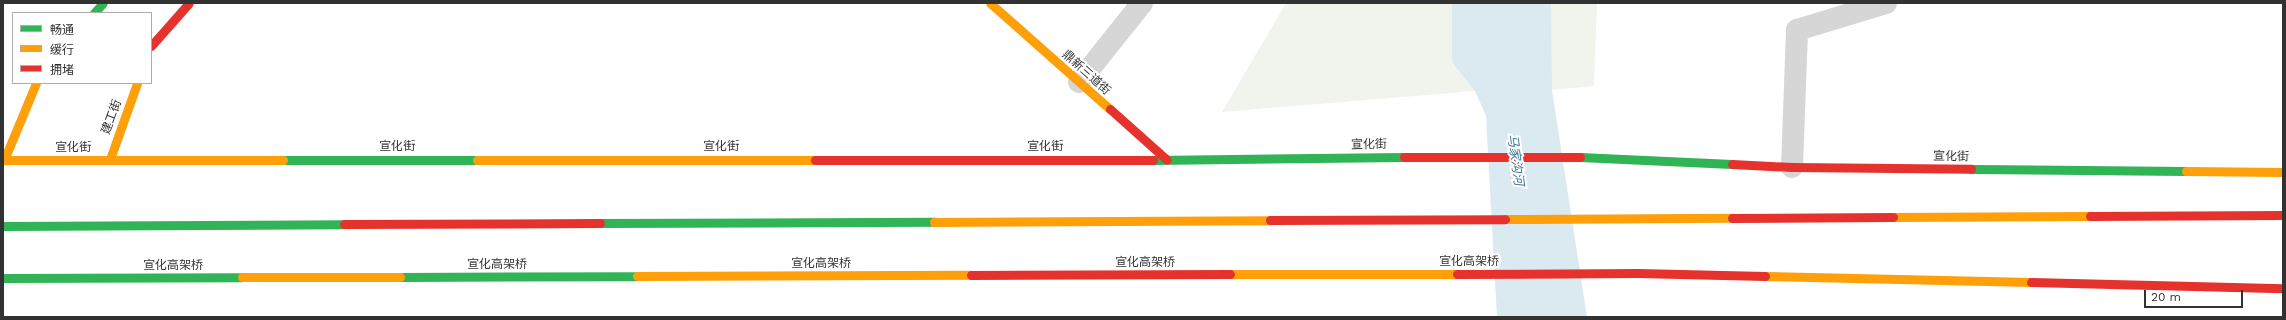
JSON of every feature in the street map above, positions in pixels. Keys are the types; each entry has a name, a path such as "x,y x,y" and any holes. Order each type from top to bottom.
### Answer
{"main road":[{"path":"95,12 103,3"},
{"path":"152,45 189,3"},
{"name":"鼎新三道街","path":"990,3 1167,160"},
{"path":"4,160 36,84"},
{"name":"建工街","path":"110,160 137,84"},
{"name":"宣化街","path":"4,160 1167,160 1440,156 1619,157 1792,167 2283,172"},
{"path":"3,226 2283,215"},
{"name":"宣化高架桥","path":"3,278 1638,274 2283,288"}],"street":[{"path":"1079,82 1142,3"},
{"path":"1792,167 1797,30 1886,3"}],"shaded area":[{"path":"1286,3 1597,3 1594,86 1552,90 1475,91 1222,112"}],"water":[{"name":"马家沟河","path":"1452,3 1551,3 1552,90 1587,317 1497,317 1486,116 1475,91 1452,62"}],"traffic: fast":[{"path":"95,12 103,3"},
{"path":"1153,160 1404,157"},
{"path":"1580,157 1732,164"},
{"path":"283,160 477,160"},
{"path":"1971,169 2186,171"},
{"path":"600,223 934,222"},
{"path":"3,226 344,224"},
{"path":"400,277 637,276"},
{"path":"3,278 242,277"}],"traffic: slow":[{"path":"990,3 1110,109"},
{"path":"4,160 36,84"},
{"path":"110,159 137,84"},
{"path":"3,160 283,160"},
{"path":"477,160 815,160"},
{"path":"2186,171 2283,172"},
{"path":"1893,217 2090,216"},
{"path":"1505,219 1732,218"},
{"path":"934,222 1270,220"},
{"path":"1230,274 1457,274"},
{"path":"637,276 971,275"},
{"path":"1765,276 2031,282"},
{"path":"242,277 400,277"}],"traffic: jam":[{"path":"152,45 189,3"},
{"path":"1110,109 1167,160"},
{"path":"1404,157 1580,157"},
{"path":"815,160 1153,160"},
{"path":"1732,164 1792,167 1971,169"},
{"path":"2090,216 2283,215"},
{"path":"1732,218 1893,217"},
{"path":"1270,220 1505,219"},
{"path":"344,224 600,223"},
{"path":"1457,274 1638,273 1765,276"},
{"path":"971,275 1230,274"},
{"path":"2031,282 2283,288"}]}
